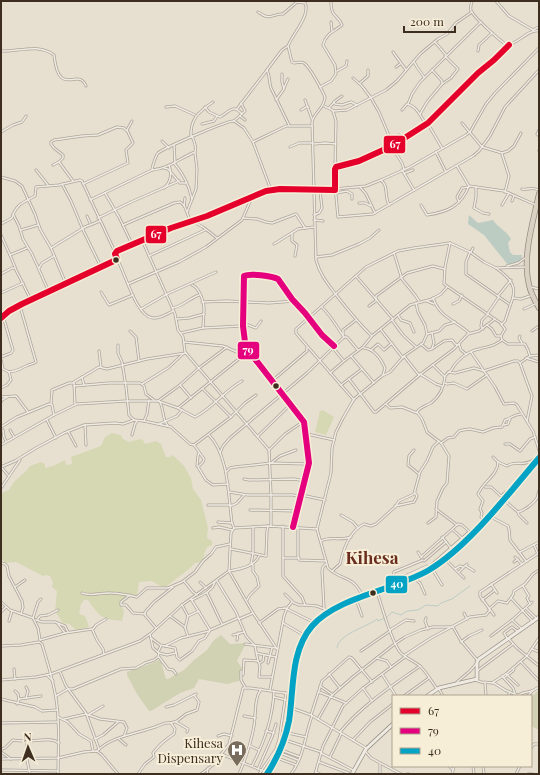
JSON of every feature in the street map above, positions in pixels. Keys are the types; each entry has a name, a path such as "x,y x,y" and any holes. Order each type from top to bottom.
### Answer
{"highway":[{"path":"539,194 530,232 527,267 529,286 539,308"},
{"path":"268,774 279,754 286,732 290,708 289,694 296,659 305,636 314,623 326,610 377,592 395,583 414,578 444,559 487,518 538,460"}],"street":[{"path":"320,87 334,78 336,74 332,57 324,45 325,40 332,31 339,28 342,24 332,12 331,1"},
{"path":"472,1 470,5 472,12 505,44 509,45"},
{"path":"496,1 509,16 533,30 539,31"},
{"path":"205,107 209,112 222,117 227,112 237,109 282,50 288,46 306,11 306,2 298,2 283,14 278,13 269,17 258,12"},
{"path":"333,111 347,110 357,106 392,85 420,54 447,34 456,23 472,12"},
{"path":"331,22 332,31"},
{"path":"402,110 405,105 408,104 415,88 424,77 481,22"},
{"path":"335,168 359,161 392,145 427,124 478,73 509,45 539,27"},
{"path":"478,51 479,45 492,32"},
{"path":"420,114 430,98 458,69 435,42"},
{"path":"288,46 292,62 294,64 302,62 304,64 325,97 323,106 316,112 312,119"},
{"path":"1,51 21,49 30,50 36,48 52,54 54,56 57,71 61,78 68,81 77,78 84,82 86,86"},
{"path":"115,252 190,220 207,216 271,190 335,190 360,187 381,180 403,170 470,132 494,93 539,48"},
{"path":"392,52 406,70"},
{"path":"336,71 346,66 347,61"},
{"path":"414,62 424,77"},
{"path":"396,68 400,64"},
{"path":"267,70 270,75 269,84 290,125"},
{"path":"359,84 360,81 369,75 368,70"},
{"path":"432,70 442,81 442,84"},
{"path":"323,106 333,111 336,121 335,190 338,217 365,215 375,213 473,156 490,136 505,107 539,70"},
{"path":"282,74 284,88"},
{"path":"353,78 371,98 379,112 392,145 402,162 404,173 414,190"},
{"path":"276,100 284,90 288,79"},
{"path":"329,108 342,96"},
{"path":"305,100 312,119 316,263 322,276 335,294 356,320 372,336"},
{"path":"187,212 195,193 197,183 195,144 191,136 191,129 195,115 213,102"},
{"path":"334,102 335,104 340,105 354,102 357,106"},
{"path":"234,121 245,111 241,103"},
{"path":"408,104 416,109 420,114 442,148"},
{"path":"166,107 175,106 195,115"},
{"path":"302,110 308,107"},
{"path":"237,109 242,114"},
{"path":"1,132 13,125 21,123 26,116"},
{"path":"202,124 214,120 217,116"},
{"path":"240,116 245,120"},
{"path":"127,131 132,121"},
{"path":"152,170 157,154 191,136 200,134 228,121 234,121 244,128 253,142 271,190"},
{"path":"462,123 482,147 502,153 508,151 514,146 521,133"},
{"path":"253,142 290,125 312,126"},
{"path":"53,165 59,162 63,156 52,146 51,143 54,140 104,134 115,128 124,128 133,143 126,150 128,163 83,184"},
{"path":"539,130 537,134 539,136"},
{"path":"392,142 393,139 399,135"},
{"path":"162,141 169,148"},
{"path":"290,147 299,143 336,144"},
{"path":"174,145 175,162 191,191 192,199"},
{"path":"90,200 152,170 164,168 195,152"},
{"path":"436,152 437,157 446,172"},
{"path":"502,153 509,176 505,192"},
{"path":"59,162 73,181"},
{"path":"164,188 168,185 170,178 170,165"},
{"path":"421,205 427,215 436,214 454,207 460,202 469,186 457,166"},
{"path":"164,168 171,172 180,183 186,183"},
{"path":"36,170 48,185"},
{"path":"404,173 413,170"},
{"path":"1,177 18,182 22,186 35,214 38,225 51,248 66,284"},
{"path":"1,224 12,218 15,209 36,195 36,187 80,180 115,252 140,309 146,316 153,318 174,311"},
{"path":"381,180 384,183 386,198 389,204"},
{"path":"51,248 115,210 179,181"},
{"path":"62,184 101,268"},
{"path":"460,202 457,197 460,191 462,188 469,186 509,193 537,206"},
{"path":"360,187 366,194 375,213"},
{"path":"476,187 474,208 483,213 489,214"},
{"path":"522,189 525,190 531,187 539,190"},
{"path":"314,215 319,213 322,208 320,190"},
{"path":"336,193 348,192 352,194 352,199"},
{"path":"105,193 132,244"},
{"path":"502,205 509,193"},
{"path":"512,201 514,196"},
{"path":"128,284 202,250 243,218 252,197"},
{"path":"184,206 186,198"},
{"path":"123,225 174,203 180,202 184,206 190,220 206,229 217,238"},
{"path":"184,202 191,202"},
{"path":"359,203 367,203 372,207"},
{"path":"13,212 21,230 23,239 49,292"},
{"path":"243,218 257,219 272,223 296,214 306,228"},
{"path":"87,216 91,224"},
{"path":"195,219 196,224"},
{"path":"314,220 323,222"},
{"path":"21,230 38,225"},
{"path":"274,244 299,228 314,227"},
{"path":"149,256 206,229"},
{"path":"315,257 332,255 359,244 370,238 379,230"},
{"path":"292,232 292,242 297,245 294,256"},
{"path":"1,235 14,267 31,300"},
{"path":"142,240 174,311 178,329 183,336 186,353 269,450 271,463 271,495 269,526 267,531 267,555 259,556 252,553 231,549"},
{"path":"450,243 444,269 444,284 502,324 506,330 501,336"},
{"path":"354,400 308,347 296,329 366,267 394,252 450,243 470,252 496,268 510,280 513,290 513,298 505,321 502,324"},
{"path":"10,255 28,248"},
{"path":"473,248 470,252 466,266 466,274 510,305"},
{"path":"394,252 401,277 419,302"},
{"path":"504,268 520,262 528,255"},
{"path":"38,269 42,263 54,256"},
{"path":"20,305 36,362 19,370 9,372 4,370 1,358 11,353 14,348 2,317 20,305 101,268 117,259"},
{"path":"1,274 14,267"},
{"path":"373,296 376,296 407,273 431,267 444,269"},
{"path":"496,268 527,267"},
{"path":"140,309 167,294 216,272"},
{"path":"293,527 308,464 304,421 254,359 247,346 243,325 244,277 248,274 276,278 324,338 334,347 344,360"},
{"path":"356,276 377,300 403,334 416,347"},
{"path":"482,328 482,320 510,280"},
{"path":"1,293 23,283"},
{"path":"190,284 195,286 200,295 204,309 203,328"},
{"path":"364,348 372,336 410,305 442,294 447,286"},
{"path":"529,286 538,288"},
{"path":"101,292 109,306 133,295"},
{"path":"172,308 179,307 188,299 200,295"},
{"path":"513,298 521,299 532,295"},
{"path":"376,296 377,300"},
{"path":"454,304 460,301 462,296"},
{"path":"433,298 438,309 447,318 455,322 469,333"},
{"path":"369,306 377,300"},
{"path":"425,300 435,304"},
{"path":"202,302 223,301 273,303 294,301"},
{"path":"362,597 358,587 353,582 332,571 327,564 317,529 332,473 331,454 334,440 343,418 354,400 382,376 390,372 416,347 423,343 427,334 416,303"},
{"path":"524,309 536,303"},
{"path":"321,306 343,336 346,337 358,350"},
{"path":"176,319 189,318 204,314"},
{"path":"398,315 403,321 410,323 414,332"},
{"path":"349,379 374,412 458,345 469,333 478,331 495,319"},
{"path":"220,453 227,441 307,373 334,347 343,336 342,330 356,320"},
{"path":"180,333 203,328 243,325 256,328 261,321"},
{"path":"427,334 439,331 445,325 455,322"},
{"path":"487,325 496,336 501,336"},
{"path":"532,331 539,326"},
{"path":"381,330 420,375 442,386"},
{"path":"130,331 136,337 139,362"},
{"path":"432,333 434,343 432,349"},
{"path":"501,336 502,340 508,344 523,344"},
{"path":"520,336 520,340 528,348 530,356"},
{"path":"421,344 427,350 432,349 447,340 452,340 466,354"},
{"path":"417,413 418,410 430,403 440,394 445,377 448,372 452,370 454,364 466,354 479,348 494,346 502,340"},
{"path":"184,342 227,347 254,359"},
{"path":"371,350 378,344 384,350 392,344"},
{"path":"118,345 118,353 122,366 129,415 136,420"},
{"path":"159,401 227,347"},
{"path":"272,381 305,353 308,347"},
{"path":"330,373 350,355 364,348 377,354 384,366 385,373 382,376"},
{"path":"99,351 101,368"},
{"path":"471,352 504,404 516,404 535,437 539,450"},
{"path":"54,415 51,404 52,390 74,382 99,367 105,369 186,353"},
{"path":"74,386 125,383 142,384 168,368 183,354"},
{"path":"178,408 245,354"},
{"path":"174,355 178,359"},
{"path":"350,355 374,383"},
{"path":"520,363 530,356 539,355"},
{"path":"526,358 539,362"},
{"path":"448,372 456,372 474,368 484,371 513,362 518,361 520,363"},
{"path":"520,363 532,396 527,422"},
{"path":"433,365 445,377"},
{"path":"341,385 362,369"},
{"path":"1,388 11,381 9,372"},
{"path":"444,382 446,384 454,384 467,389 487,375"},
{"path":"82,377 84,385"},
{"path":"1,445 75,405 126,401 159,401 178,408 195,417 242,381"},
{"path":"74,382 75,405"},
{"path":"142,384 146,394 155,401"},
{"path":"180,385 192,398"},
{"path":"203,388 231,417"},
{"path":"194,445 209,435 256,395"},
{"path":"1,397 16,396 28,412"},
{"path":"1,402 7,397"},
{"path":"144,421 147,414 149,400"},
{"path":"159,401 165,422 168,426"},
{"path":"1,427 28,412 51,404"},
{"path":"258,436 291,404"},
{"path":"385,404 390,408 402,407 417,413 422,419 427,432 441,443 448,455 449,463 447,483 438,498 436,517 428,523"},
{"path":"159,424 177,416 182,410"},
{"path":"441,443 449,437 454,437 462,430 470,429 483,432 493,428 502,428 504,425 509,424 510,419 514,415 522,414"},
{"path":"504,425 504,420 510,419"},
{"path":"47,420 56,438"},
{"path":"132,435 136,420"},
{"path":"8,476 1,467 15,462 28,452 68,431 85,425 114,423 123,424 136,420 168,426 175,430 190,444 194,445 204,461 198,467"},
{"path":"269,450 285,434 304,421"},
{"path":"85,425 86,445"},
{"path":"3,430 6,442"},
{"path":"10,430 14,437"},
{"path":"68,431 76,446"},
{"path":"306,434 334,440"},
{"path":"209,435 220,453 226,472 232,523 234,528"},
{"path":"505,444 510,444 519,451 530,439 535,437"},
{"path":"395,506 413,502 417,495 415,493 419,474 433,446 438,441"},
{"path":"271,463 280,456 296,450"},
{"path":"414,450 409,456 408,465 419,474"},
{"path":"199,453 197,465 206,480 212,485 228,484"},
{"path":"493,457 498,462 507,466 511,463 527,464 533,460 538,460"},
{"path":"1,487 21,458"},
{"path":"498,462 497,470 478,493 483,502 480,508 482,513 481,517 508,526 510,540 526,561"},
{"path":"226,472 230,468 235,467 271,463 308,464"},
{"path":"244,479 305,480"},
{"path":"485,487 492,488 501,496 507,492 509,493"},
{"path":"518,512 522,512 537,498 539,491"},
{"path":"229,492 244,495 301,496 325,500"},
{"path":"332,571 340,564 341,557 350,537 358,528 364,524 371,526 375,525 399,501 415,493"},
{"path":"208,505 231,505 237,503 244,495"},
{"path":"504,499 527,523"},
{"path":"436,509 457,525 462,525 470,533 462,538 429,568 395,583 393,575 394,572 423,561 446,542"},
{"path":"250,510 297,511"},
{"path":"341,515 353,522 358,528"},
{"path":"218,522 232,523"},
{"path":"421,557 457,525"},
{"path":"277,649 259,623 229,571 232,530 234,528 269,526 317,529"},
{"path":"283,526 283,576 302,598 305,605"},
{"path":"213,528 219,527 232,530"},
{"path":"246,601 250,594 259,587 258,577 253,571 254,567 252,563 253,527"},
{"path":"298,527 299,558"},
{"path":"453,529 462,538"},
{"path":"321,542 328,539 345,539 350,537"},
{"path":"442,538 451,548"},
{"path":"520,552 539,542"},
{"path":"145,614 151,604 195,572 216,547 231,544"},
{"path":"494,616 482,600 479,594 480,592 539,554 534,544"},
{"path":"418,552 423,561 442,585"},
{"path":"192,599 229,571 241,569 252,563 259,556"},
{"path":"515,557 522,564"},
{"path":"283,558 299,558 301,561 326,561"},
{"path":"444,559 464,578"},
{"path":"514,562 518,559"},
{"path":"1,563 4,563 7,566 9,576 23,603 24,607 21,614"},
{"path":"285,594 292,602 299,605 326,610 322,571 323,567 327,564"},
{"path":"455,569 460,566 465,566 474,571"},
{"path":"459,572 465,566"},
{"path":"320,774 316,773 321,752 332,727 346,703 391,666 423,643 473,616 486,614 498,601 507,603 514,591 539,570"},
{"path":"414,578 420,583 425,594"},
{"path":"15,586 25,580"},
{"path":"184,581 197,595"},
{"path":"217,581 239,618 244,632 255,646 260,666 258,677 272,677"},
{"path":"200,582 206,588"},
{"path":"1,680 47,675 60,672 137,642 150,634 182,604 207,593 213,587 215,582"},
{"path":"491,584 497,593"},
{"path":"523,585 529,594 527,599 530,604"},
{"path":"82,593 87,595 109,593 138,596 147,588 165,588 174,586"},
{"path":"482,600 495,590"},
{"path":"377,592 390,631 396,643 405,656 420,666 442,695"},
{"path":"207,593 222,624"},
{"path":"131,595 121,602 121,605 126,605 133,613 145,614 156,628"},
{"path":"511,598 533,622"},
{"path":"33,618 38,602 41,599"},
{"path":"192,599 210,630"},
{"path":"356,599 362,616"},
{"path":"1,602 6,607 36,620 66,627 68,632"},
{"path":"270,690 283,623 287,608 292,602"},
{"path":"491,636 510,622 532,602"},
{"path":"182,604 188,616 185,627 188,636"},
{"path":"1,612 6,607"},
{"path":"259,623 278,609 287,608 314,623"},
{"path":"455,684 477,661 538,618 526,608"},
{"path":"9,621 12,610"},
{"path":"36,620 40,616 48,615 58,610"},
{"path":"188,616 199,611"},
{"path":"165,646 181,638 210,630 253,613"},
{"path":"464,613 467,619"},
{"path":"170,616 185,627"},
{"path":"426,618 425,621 428,629"},
{"path":"36,620 56,696 59,743 58,774"},
{"path":"1,646 41,641 68,632 93,629 96,625 106,620"},
{"path":"361,651 406,620 414,621"},
{"path":"512,620 522,630"},
{"path":"510,622 515,623"},
{"path":"283,623 305,636"},
{"path":"58,624 58,626 64,630 65,633"},
{"path":"318,719 332,696 340,688 396,643 414,633 428,629 453,627"},
{"path":"453,627 461,642 477,661 477,677 475,680"},
{"path":"518,632 512,627 504,633 513,644 539,666"},
{"path":"93,629 104,654"},
{"path":"151,638 161,646 174,648 177,657 181,660 192,651 199,641 205,638 210,630"},
{"path":"461,642 482,630"},
{"path":"233,635 244,632"},
{"path":"237,640 238,633"},
{"path":"150,634 153,648 159,653 165,655 176,653"},
{"path":"429,695 438,689 475,680 484,683 496,682 507,675 527,656 539,638"},
{"path":"245,644 277,649"},
{"path":"477,672 513,644"},
{"path":"161,646 159,657 168,669 173,670 176,674"},
{"path":"268,663 272,648"},
{"path":"532,649 539,652"},
{"path":"256,653 276,657"},
{"path":"243,675 244,660 259,662 263,661 264,655"},
{"path":"56,696 68,689 73,689 121,669 137,667 156,660 159,657"},
{"path":"291,774 300,757 304,745 311,715 322,680 350,657 372,682"},
{"path":"376,658 387,661 391,666"},
{"path":"521,662 539,681"},
{"path":"330,757 341,732 372,701 389,687 420,666"},
{"path":"14,669 15,679"},
{"path":"241,671 241,680 245,687"},
{"path":"60,672 68,689 87,715 99,748"},
{"path":"329,674 340,688"},
{"path":"382,674 395,695"},
{"path":"47,675 53,681"},
{"path":"507,675 518,685"},
{"path":"405,695 429,678"},
{"path":"503,678 513,688 515,694"},
{"path":"496,682 515,694"},
{"path":"484,683 486,695"},
{"path":"320,686 332,696"},
{"path":"26,687 28,692 26,698"},
{"path":"245,687 289,694 286,700 279,740 274,752 259,774"},
{"path":"201,774 229,744 242,689 245,687"},
{"path":"519,695 539,687"},
{"path":"253,688 258,694"},
{"path":"363,688 372,701"},
{"path":"239,774 250,746 258,694 261,689"},
{"path":"15,691 18,694 19,700 17,704"},
{"path":"252,766 266,730 274,697 274,691"},
{"path":"529,695 532,691"},
{"path":"318,692 332,696 346,703"},
{"path":"97,751 99,748 108,743 131,733 139,732 165,723 176,722 186,714 197,710 199,702 195,694 174,705 166,707"},
{"path":"19,700 41,696"},
{"path":"274,697 286,700"},
{"path":"1,699 17,704 35,707 42,711 58,710"},
{"path":"353,740 370,722 392,705"},
{"path":"64,719 87,715 103,706"},
{"path":"290,708 311,715 341,732 365,750 371,758 401,774"},
{"path":"87,715 100,719 124,722 127,728 124,736"},
{"path":"244,716 255,718"},
{"path":"58,717 64,719 80,734 99,748"},
{"path":"1,723 58,722"},
{"path":"96,739 118,722"},
{"path":"176,722 187,728 187,732"},
{"path":"138,774 139,770 146,762 154,757 154,751 165,740 174,734 175,728 171,723"},
{"path":"258,768 274,733 276,724"},
{"path":"352,773 365,750 392,725"},
{"path":"266,730 274,733"},
{"path":"286,732 306,737"},
{"path":"218,736 224,734 232,736"},
{"path":"120,739 126,745"},
{"path":"1,749 5,748 13,740 55,740 59,743"},
{"path":"284,740 304,745 321,752 352,773"},
{"path":"27,741 27,758 30,774"},
{"path":"92,743 93,751"},
{"path":"250,746 259,750"},
{"path":"1,759 58,758 97,751 118,774"},
{"path":"1,752 11,758"},
{"path":"274,752 298,760"},
{"path":"221,754 258,768 268,774"},
{"path":"279,754 300,757"},
{"path":"279,754 296,765"},
{"path":"318,761 352,773"},
{"path":"380,764 380,774"},
{"path":"450,767 453,770"},
{"path":"452,774 454,767"},
{"path":"207,774 208,768"},
{"path":"1,770 58,771"}],"green space":[{"path":"323,410 334,417 326,435 315,432 320,411"},
{"path":"112,433 121,435 123,439 129,442 140,439 143,440 145,444 156,441 161,444 166,457 173,455 184,466 191,478 193,489 201,500 208,528 207,538 212,541 212,545 206,548 201,562 195,563 164,588 152,581 139,582 137,595 119,602 124,611 122,621 105,618 98,614 88,600 84,600 81,604 79,614 85,616 89,627 76,630 69,624 63,623 55,611 57,591 52,587 53,582 50,576 43,576 16,562 5,563 1,558 1,495 9,490 14,482 30,466 41,462 45,464 45,468 65,460 66,465 72,464 71,457 101,446 105,437"},
{"path":"221,635 230,644 246,643 237,661 242,668 239,681 227,684 199,679 194,688 180,693 149,711 137,694 127,675 127,672 159,660 166,679 168,679 184,670 207,650 214,640"},
{"path":"539,690 539,730 532,726 532,696"}],"shaded area":[{"path":"469,215 478,223 493,220 511,239 508,243 510,252 513,255 522,255 521,261 508,265 484,235 468,224"}],"waterway":[{"path":"337,648 342,639 347,635 377,619 378,621 387,617 392,612 401,615 407,611 418,610 426,605 438,606 441,603 452,599 470,586"}],"transit line":[{"name":"67","path":"1,318 9,311 22,304 116,260 115,254 117,251 266,191 280,189 335,190 336,167 359,161 392,146 428,123 478,73 509,45"},
{"name":"79","path":"293,527 309,463 304,422 248,350 245,342 243,326 244,276 261,275 278,279 292,299 322,335 334,346"},
{"name":"40","path":"267,774 275,761 283,742 289,721 296,659 305,636 312,626 323,616 336,608 415,577 444,560 473,534 539,458"}],"place":[{"name":"Kihesa Dispensary","path":"237,767"}],"district":[{"name":"Kihesa","path":"372,558"}]}
